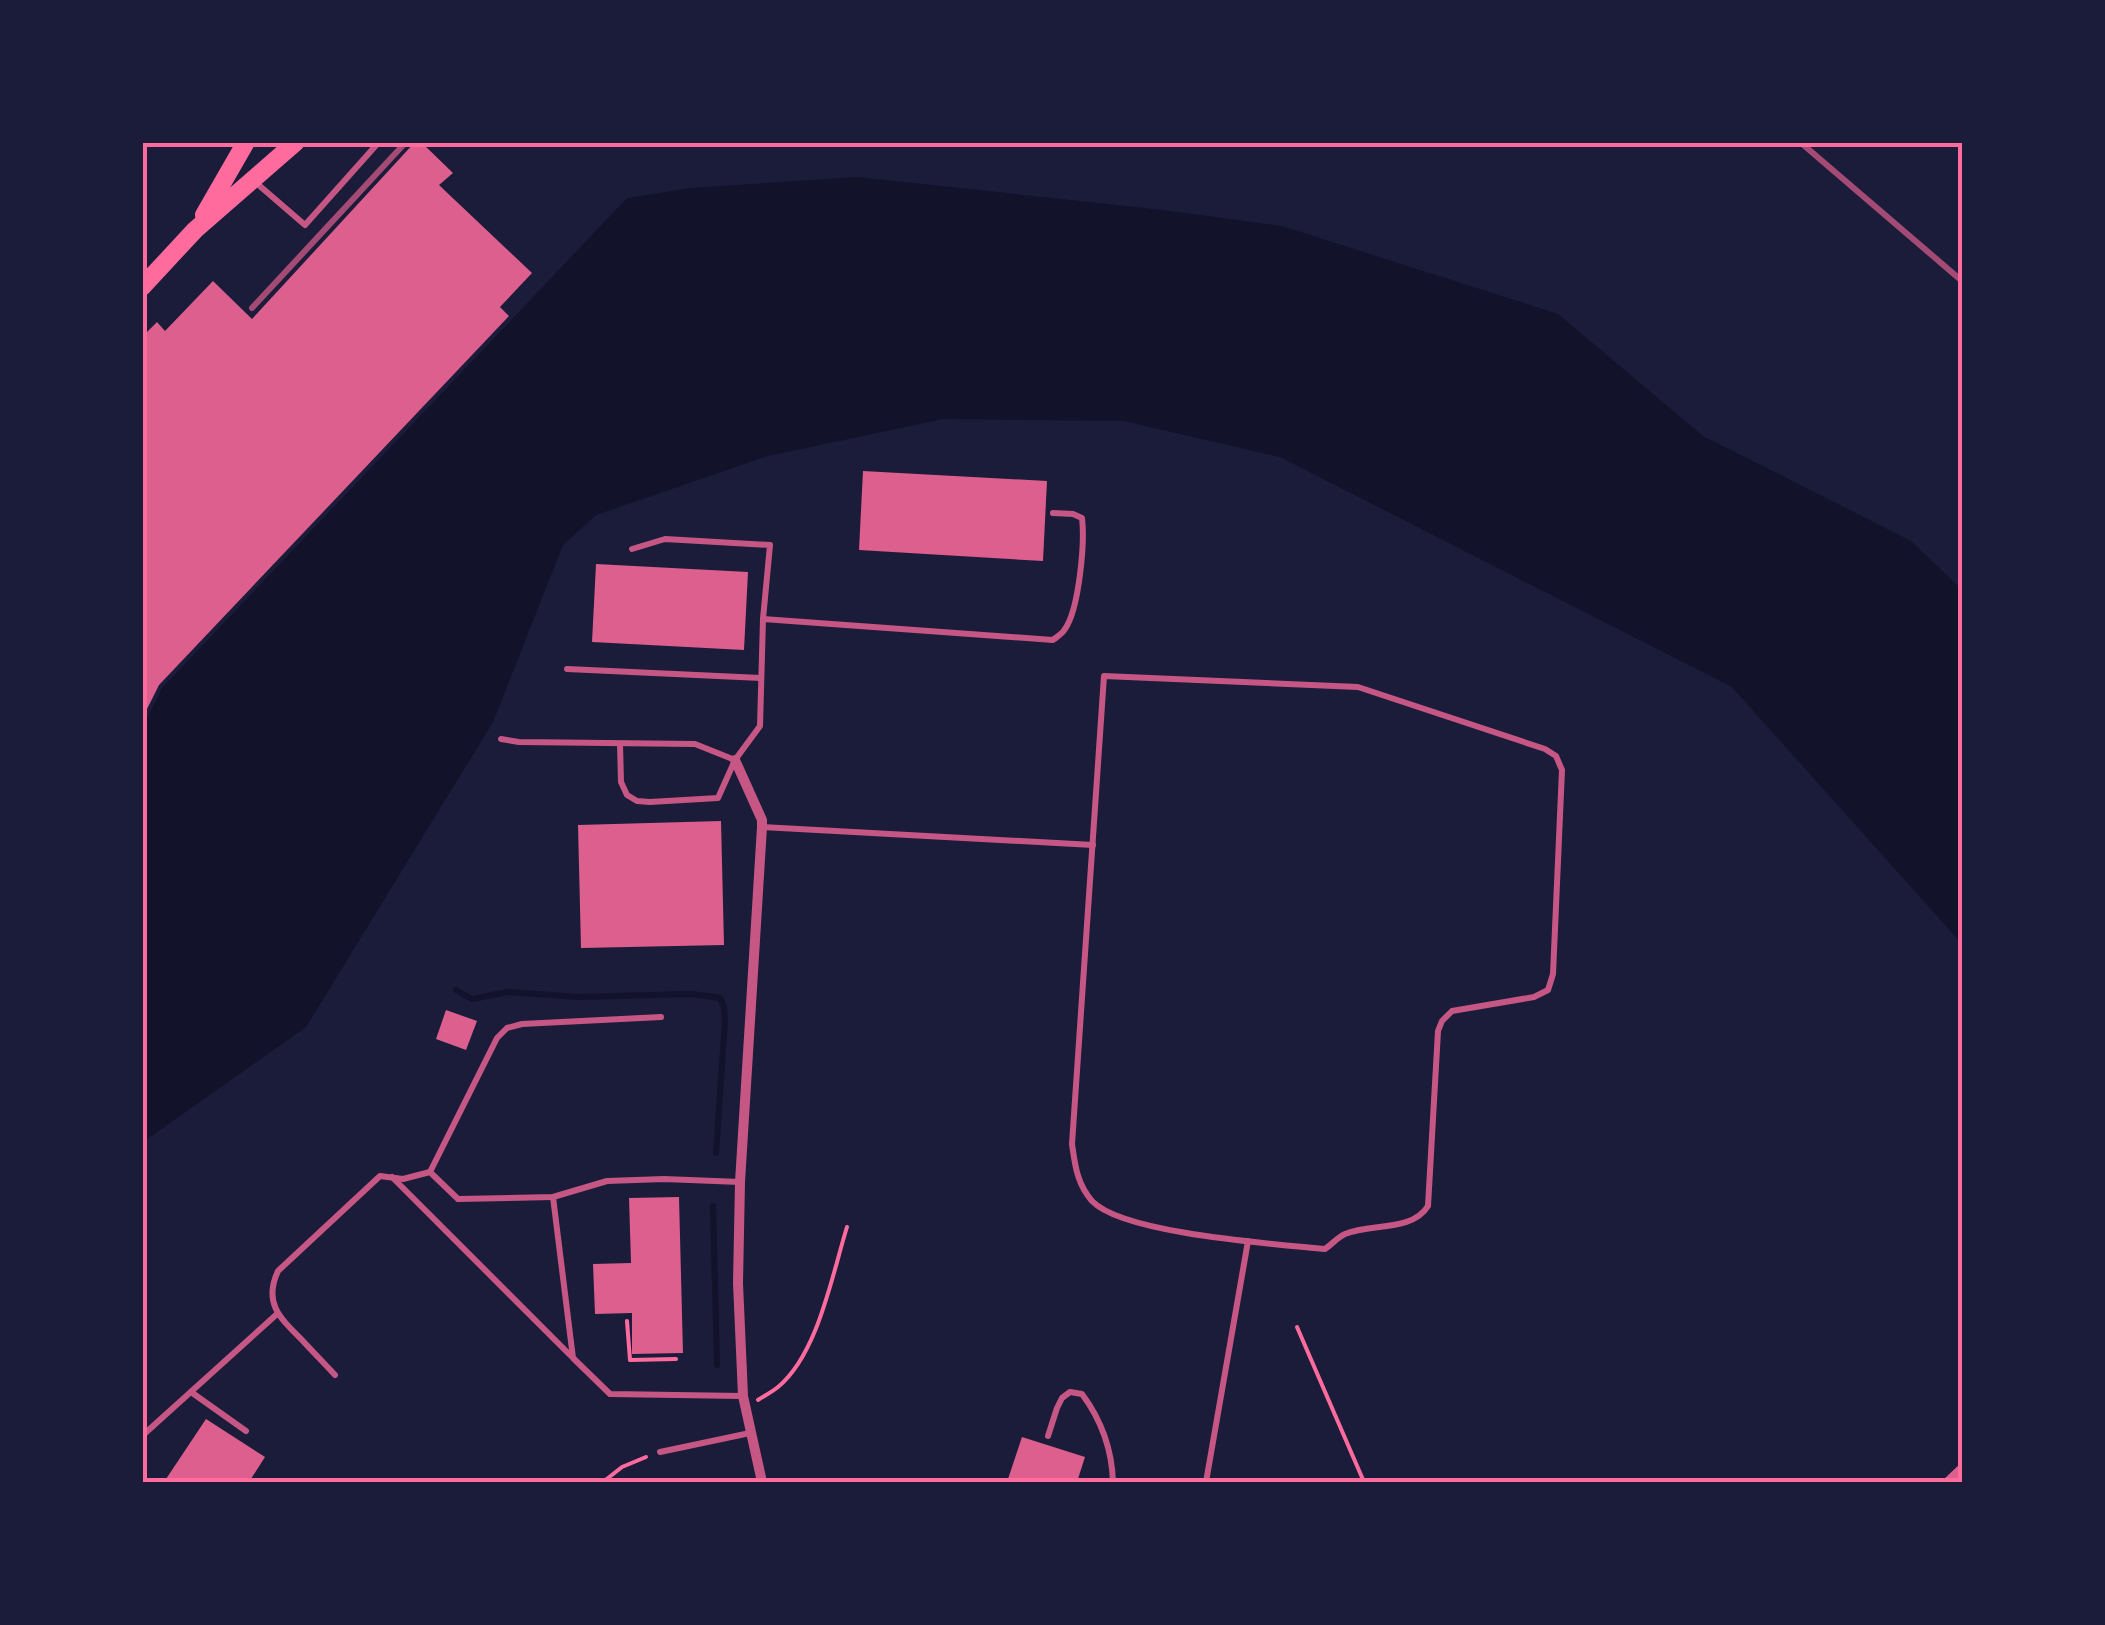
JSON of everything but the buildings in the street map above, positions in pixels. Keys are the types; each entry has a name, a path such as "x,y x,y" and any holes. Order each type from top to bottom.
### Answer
{"main road":[{"path":"195,230 246,142"},
{"path":"142,287 195,230 296,142"}],"street":[{"path":"735,760 762,820 740,1182 738,1300 744,1402 762,1482"}],"lane":[{"path":"253,180 305,225 379,142"},
{"path":"763,620 1053,640 1064,632 1074,606 1084,533 1082,518 1053,513"},
{"path":"620,744 622,782 627,795 637,801 718,798 735,760 760,726 770,545 665,538 632,549"},
{"path":"567,670 761,678"},
{"path":"1104,676 1358,687 1546,749 1556,756 1562,770 1553,974 1548,990 1452,1011 1442,1021 1438,1031 1428,1206 1422,1216 1345,1234 1325,1249 1248,1241 1160,1228 1113,1215 1094,1204 1076,1172 1072,1144 1104,676"},
{"path":"501,739 695,744 735,760"},
{"path":"762,827 1093,845"},
{"path":"335,1375 277,1314 272,1292 278,1271 380,1176 403,1179 430,1172 497,1038 507,1028 662,1017"},
{"path":"430,1172 458,1199 553,1197 607,1181 740,1182"},
{"path":"391,1176 610,1394 744,1402"},
{"path":"553,1197 572,1358"},
{"path":"1206,1482 1248,1241"},
{"path":"142,1436 277,1314"},
{"path":"190,1392 246,1431"},
{"path":"1048,1436 1062,1398 1070,1392 1082,1394 1108,1444 1113,1482"},
{"path":"660,1452 750,1433"}],"path":[{"path":"744,1402 780,1386 802,1358 819,1317 846,1227"},
{"path":"627,1321 630,1360 676,1359"},
{"path":"1296,1327 1364,1482"},
{"path":"603,1482 622,1468 660,1452"}],"shaded area":[{"path":"857,177 1282,226 1558,314 1703,436 1911,541 1962,590 1962,944 1732,687 1280,457 1124,421 943,419 768,456 596,515 563,545 493,722 306,1027 143,1142 142,729 162,688 627,198 691,188"}],"waterway":[{"path":"456,990 472,999 508,992 578,997 692,994 720,998 725,1021 716,1153"},
{"path":"713,1206 717,1365"}],"railway":[{"path":"252,308 406,142"},
{"path":"1800,142 1962,281"}]}
